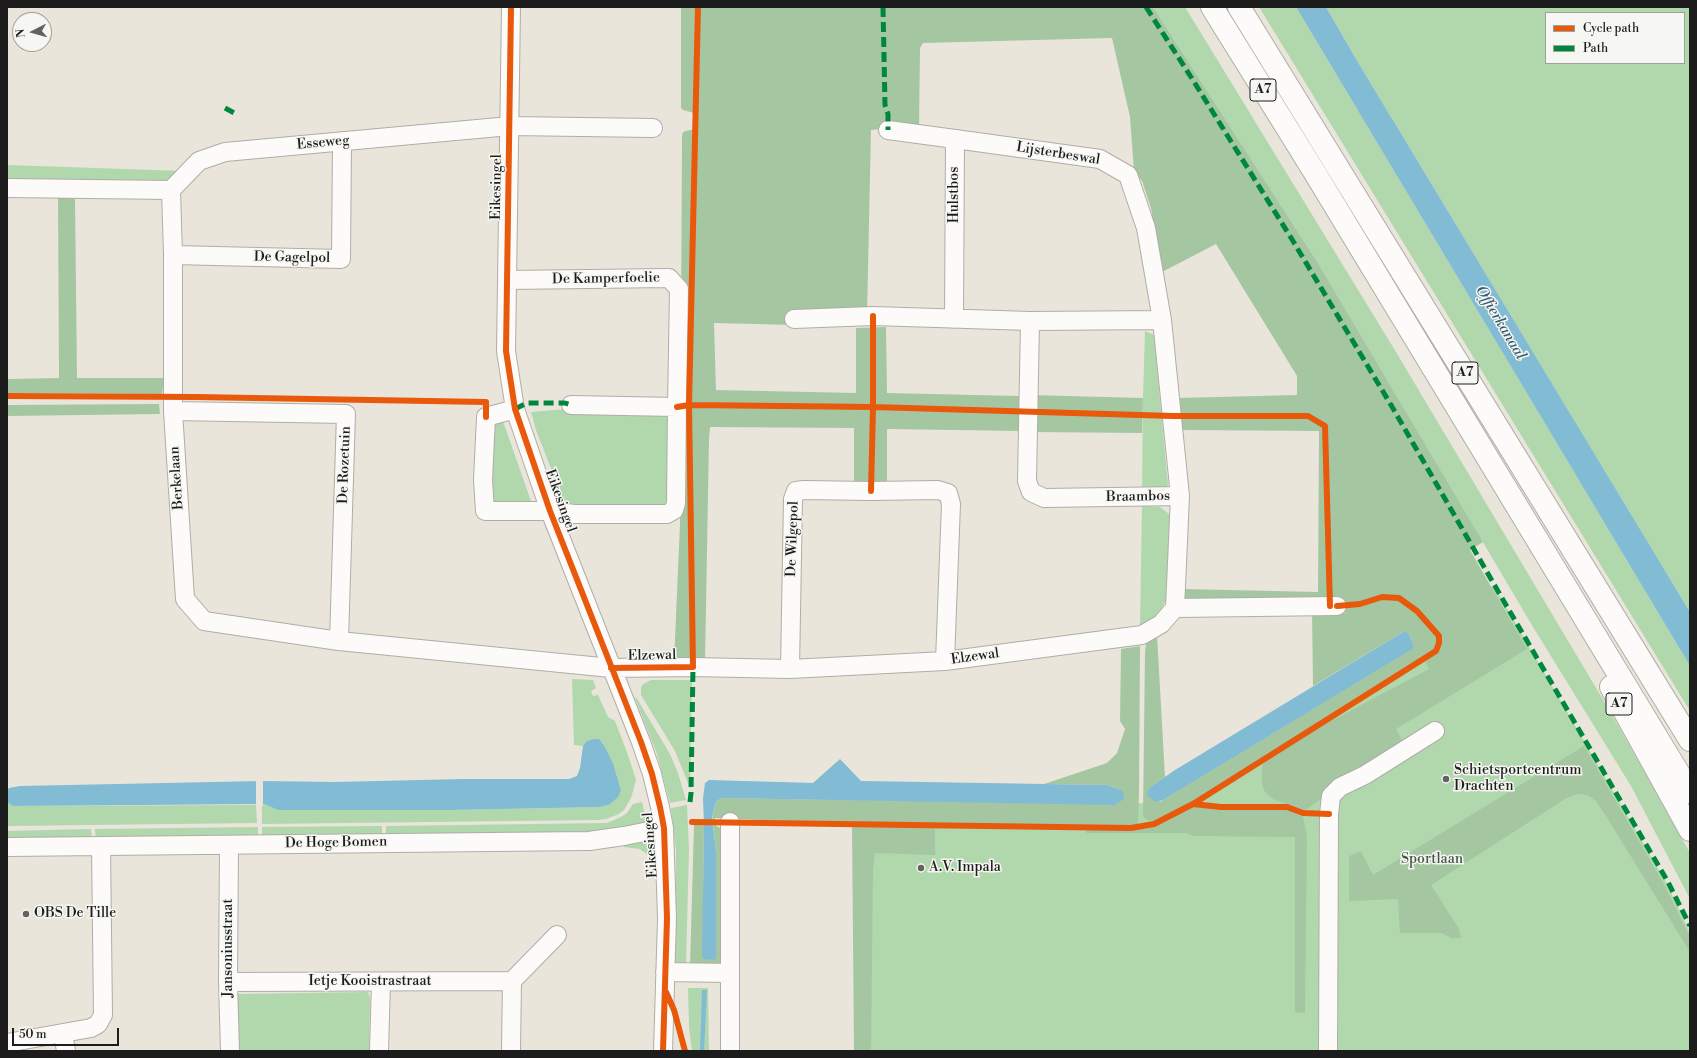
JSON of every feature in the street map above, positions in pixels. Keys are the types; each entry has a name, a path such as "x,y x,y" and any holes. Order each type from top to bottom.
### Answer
{"highway":[{"name":"A7","path":"1212,7 1315,173 1690,792"},
{"name":"A7","path":"1239,7 1690,740"},
{"name":"A7","path":"1557,572 1618,701 1690,830"}],"street":[{"name":"Eikesingel","path":"511,7 506,351 515,409 550,511 652,774 664,828 667,918 663,1051"},
{"name":"Esseweg","path":"171,190 199,162 224,152 510,126 653,128"},
{"path":"888,130 955,139"},
{"name":"Hulstbos","path":"954,319 955,139"},
{"name":"Lijsterbeswal","path":"955,139 1100,159 1128,175 1146,228 1162,320"},
{"name":"De Gagelpol","path":"173,255 340,259 342,141"},
{"path":"7,188 171,190"},
{"name":"Berkelaan","path":"171,190 173,255 173,411 185,599 204,621 339,641"},
{"name":"De Kamperfoelie","path":"507,280 669,278 679,289 676,503 674,510 667,514 574,514 550,511"},
{"path":"794,319 873,316 1030,321 1162,320"},
{"name":"Braambos","path":"1030,321 1027,480 1031,492 1044,498 1180,496 1162,320"},
{"path":"571,405 678,407"},
{"name":"Eikesingel","path":"515,409 486,417 483,480 485,511 550,511"},
{"name":"De Rozetuin","path":"173,411 346,414 339,641"},
{"name":"De Wilgepol","path":"790,669 793,498 796,491 804,490 938,490 948,493 951,504 944,661"},
{"path":"1180,496 1175,608 1337,606"},
{"name":"Elzewal","path":"339,641 611,668 693,667 790,669 944,661 1142,635 1161,624 1175,608"},
{"path":"1328,1051 1329,814 1331,796 1340,787 1365,775 1435,731"},
{"path":"730,822 730,1051"},
{"name":"De Hoge Bomen","path":"7,846 589,841 664,828"},
{"name":"Jansoniusstraat","path":"229,844 228,982 230,1051"},
{"path":"7,1043 91,1028 98,1024 103,1014 101,846"},
{"path":"510,1051 512,981 557,935"},
{"path":"665,972 730,972"},
{"name":"Ietje Kooistrastraat","path":"228,982 512,981"},
{"path":"379,1051 381,982"},
{"path":"63,1033 66,1051"}],"green space":[{"path":"681,7 1153,7 1318,263 1483,542 1470,550 1527,649 1396,729 1403,742 1304,811 1273,799 1265,792 1262,784 1262,767 1264,761 1314,730 1429,669 1425,661 1183,807 1157,820 1150,821 1145,819 1143,815 1145,652 1146,644 1157,635 1165,777 1149,788 1160,802 1414,648 1409,634 1403,632 1313,686 1312,612 1345,613 1346,601 1187,603 1182,598 1184,589 1318,592 1319,431 1180,430 1177,398 1297,395 1297,376 1216,244 1162,272 1151,208 1142,181 1134,171 1130,117 1112,38 923,43 920,48 919,130 892,128 871,130 867,315 795,325 714,323 716,390 856,393 856,328 886,327 887,393 1020,396 1020,431 887,429 887,489 854,489 854,428 710,427 705,662 674,662 680,524 682,136 683,132 695,129 694,113 681,108"},
{"path":"1153,7 1185,7 1396,352 1611,713 1690,853 1690,899 1631,786 1533,627 1318,263"},
{"path":"1259,7 1296,7 1690,666 1690,711"},
{"path":"1326,7 1690,7 1690,612 1356,59"},
{"path":"7,165 184,171 176,182 7,182"},
{"path":"58,197 75,199 77,378 164,378 162,394 7,393 7,379 59,378"},
{"path":"1145,331 1154,335 1168,485 1164,490 1142,494 1143,398"},
{"path":"1030,395 1143,398 1142,433 1031,432"},
{"path":"159,404 160,414 7,416 7,405"},
{"path":"567,409 667,415 667,497 665,505 659,510 566,507 536,430 531,412"},
{"path":"502,418 532,504 489,506 489,431"},
{"path":"1142,506 1160,507 1169,514 1170,579 1169,595 1157,617 1140,628"},
{"name":"Sportlaan","path":"1494,586 1667,884 1690,933 1690,1051 861,1051 854,800 1114,805 1160,802"},
{"path":"1140,646 1139,794 1138,824 1136,826 786,821 716,818 712,820 716,802 721,798 911,801 1121,790 1107,785 1044,784 1107,763 1117,753 1125,729 1120,721 1121,649"},
{"path":"572,679 593,680 596,688 591,691 593,696 598,695 608,717 615,721 628,755 636,780 631,798 624,810 619,814 606,819 598,820 262,824 262,804 278,810 452,810 600,807 621,790 613,763 605,747 593,739 587,741 583,746 574,745"},
{"path":"651,680 692,680 690,788 675,751 641,695 641,687 643,684"},
{"path":"636,697 670,754 678,773 686,800 670,803 657,754 635,698"},
{"path":"1584,746 1665,886 1690,937 1690,952 1606,816 1596,801 1587,795 1577,794 1565,799 1431,885 1459,929 1461,938 1451,938 1442,933 1400,933 1398,899 1349,901 1349,856 1361,851 1373,875"},
{"path":"7,802 14,806 256,805 257,823 7,826"},
{"path":"642,802 647,825 623,831 386,838 386,826 607,823 627,813 633,804"},
{"path":"687,805 689,849 686,966 675,966 676,850 671,808"},
{"path":"1192,806 1227,810 1288,810 1297,812 1303,816 1307,836 1305,1013 1295,1012 1295,837 1194,836 1186,833 1086,833 1086,828 1127,829 1156,826"},
{"path":"704,824 703,890 716,958 716,851 713,824 720,828 727,845 726,958 720,965 690,967 694,825"},
{"path":"852,825 935,826 935,855 875,853 873,870 871,1051 854,1051"},
{"path":"382,826 382,838 262,839 262,827"},
{"path":"258,827 258,839 96,841 95,829"},
{"path":"91,829 92,841 7,841 7,831"},
{"path":"648,835 649,855 639,849 624,847 624,842"},
{"path":"688,988 708,988 709,1051 692,1051 689,1027"},
{"path":"368,992 370,998 369,1051 237,1051 237,994"}],"water":[{"name":"Offierkanaal","path":"1296,7 1326,7 1690,612 1690,666"},
{"path":"1403,632 1409,634 1414,648 1163,800 1156,802 1147,794 1149,788 1175,770"},
{"path":"599,739 605,747 613,763 621,790 618,797 610,804 600,807 452,810 278,810 264,804 13,806 7,802 7,790 9,788 20,786 262,781 334,782 464,779 569,779 577,776 580,768 583,746 587,741"},
{"path":"840,759 861,781 1107,785 1121,790 1124,794 1124,799 1114,805 721,798 716,802 712,818 716,851 716,958 713,960 704,959 702,956 703,798 705,783 709,780 813,783"},
{"path":"702,990 707,990 704,1051 700,1051"}],"pier":[{"path":"263,779 263,806 256,807 256,780"}],"marked path":[{"path":"883,7 885,105 888,114 888,130"},
{"path":"1146,7 1293,241 1391,405 1668,882 1690,926"},
{"path":"225,108 238,115"},
{"path":"515,409 527,403 565,403 571,405"},
{"path":"690,802 693,667"}],"cycle path":[{"path":"511,7 506,351 515,409 550,511 641,742 652,774 660,807 664,828 667,918 663,1051"},
{"path":"611,668 693,667 689,405 698,7"},
{"path":"871,491 873,316"},
{"path":"7,396 196,397 486,402 486,417"},
{"path":"677,407 689,405 873,407 1173,416 1308,416 1325,426 1330,606"},
{"path":"1193,804 1436,651 1439,643 1439,636 1417,611 1399,598 1382,597 1360,604 1337,606"},
{"path":"692,822 1131,828 1154,824 1193,804 1221,807 1287,807 1303,813 1329,814"},
{"path":"666,992 674,1010 685,1051"}],"place":[{"name":"Schietsportcentrum Drachten","path":"1446,779"},
{"name":"A.V. Impala","path":"921,868"},
{"name":"OBS De Tille","path":"26,914"}]}
